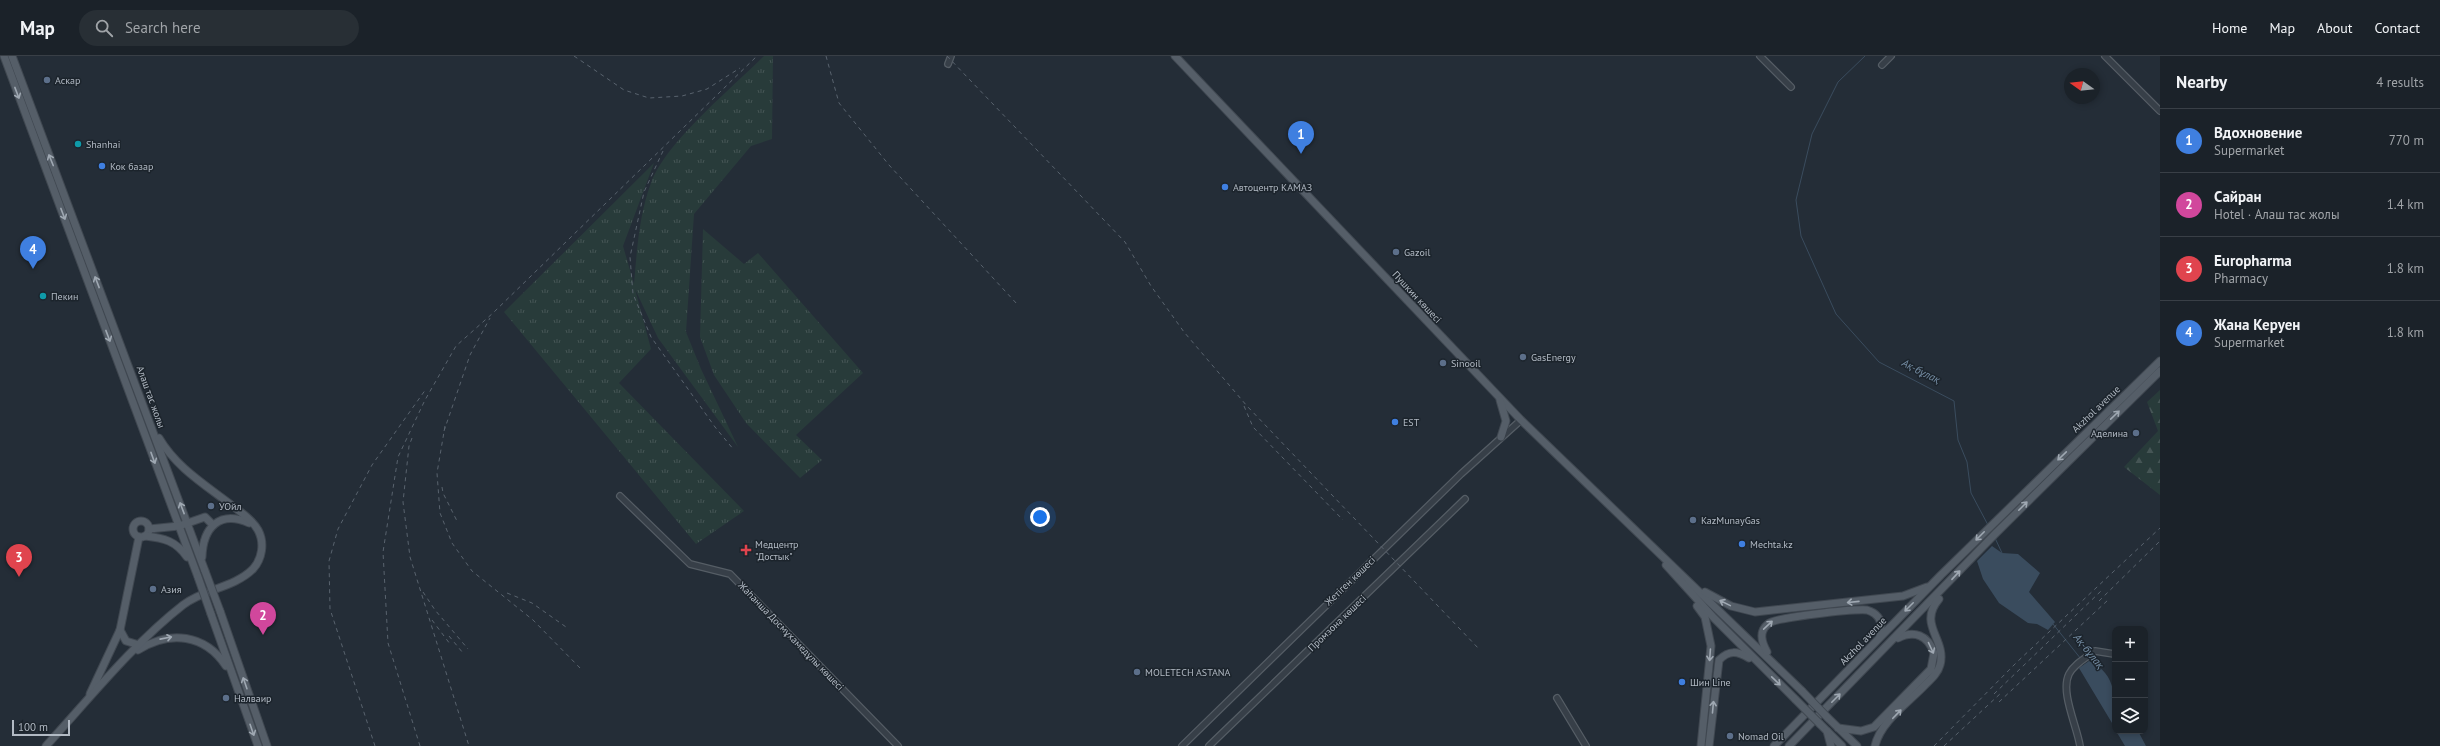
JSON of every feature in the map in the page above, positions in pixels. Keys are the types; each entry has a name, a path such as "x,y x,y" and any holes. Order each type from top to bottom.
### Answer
{"main road":[{"name":"Алаш тас жолы","path":"4,56 198,577 258,746"},
{"name":"Алаш тас жолы","path":"12,56 188,523 267,746"},
{"name":"Пушкин көшесі","path":"1175,56 1521,420 1650,546"},
{"name":"Akzhol avenue","path":"1774,746 1941,575 2160,361"},
{"name":"Akzhol avenue","path":"1789,746 1888,646 1995,534 2160,371"},
{"path":"1499,396 1506,416 1501,437"},
{"path":"46,746 139,645 187,602 233,581 253,569 259,561 262,542 258,530 245,515 176,461 165,448 147,417"},
{"path":"86,703 120,630 142,536 149,529 179,526 206,517 213,525"},
{"path":"202,561 204,540 213,525 229,518 240,519 251,523"},
{"path":"149,529 145,522 138,522 134,531 142,536 164,538 174,542 192,564"},
{"path":"1650,546 1697,588 1857,746"},
{"path":"1650,546 1690,593 1842,746"},
{"path":"1697,588 1725,604 1755,612 1903,596 1927,586 1941,575"},
{"path":"1875,746 1884,728 1939,668 1941,652 1932,628 1930,616 1935,604 1947,585"},
{"path":"1690,593 1705,617 1710,637 1701,746"},
{"path":"1770,659 1761,637 1768,624 1774,620 1867,610 1876,614 1880,619 1880,637"},
{"path":"120,630 126,641 139,645"},
{"path":"1838,728 1861,731 1874,727 1932,667 1934,658 1932,648 1921,636 1906,635 1888,646"},
{"path":"131,655 156,640 175,637 187,638 210,648 220,658 232,676"},
{"path":"1709,746 1719,660 1727,653 1739,652 1758,663"},
{"path":"1826,730 1831,746"}],"street":[{"path":"948,64 951,56"},
{"path":"1760,56 1791,88"},
{"path":"1882,65 1891,56"},
{"path":"2105,56 2160,111"},
{"name":"Жетіген көшесі","path":"1182,746 1501,437 1521,420"},
{"name":"Жаһанша Досмұхамедұлы көшесі","path":"620,496 690,564 730,574 898,746"},
{"name":"Промзона көшесі","path":"1209,746 1465,499"},
{"path":"2080,746 2067,696 2069,674 2076,666 2095,651 2112,654"},
{"path":"1557,698 1586,746"}],"green space":[{"path":"764,56 773,56 772,139 751,146 694,214 686,332 701,369 738,447 658,338 635,289 651,349 619,383 744,511 696,544 504,312 654,163 623,246 634,284 639,233 644,208 651,183 659,167 670,150 701,116"},
{"path":"703,229 744,264 758,253 863,373 796,435 822,460 800,478 746,423 714,375 700,337"},
{"path":"2160,390 2160,495 2124,467 2158,431 2147,402"}],"water":[{"path":"1992,546 2002,553 2018,554 2040,573 2029,592 2055,622 2048,630 2037,624 2028,623 1999,603 1983,579 1977,561"},
{"path":"2089,661 2105,673 2110,681 2112,686 2112,723 2079,668"},
{"path":"2118,734 2140,734 2146,746 2125,746"}],"waterway":[{"name":"Ақ-бұлақ","path":"1865,56 1838,82 1812,134 1796,200 1801,236 1836,314 1879,362 1954,401 1958,440 1967,462 1971,493 1988,525"},
{"name":"Ақ-бұлақ","path":"1995,538 2002,553"},
{"name":"Ақ-бұлақ","path":"2053,624 2081,659"}],"railway":[{"path":"574,56 624,90 649,98 682,96 707,89 740,68"},
{"path":"420,746 388,643 383,552 398,457 425,400 456,346 493,313 757,56"},
{"path":"826,56 839,103 889,165 1017,304"},
{"path":"947,56 1125,242 1151,286 1184,332 1247,406 1480,650"},
{"path":"663,151 644,192 630,257 633,294 651,337 715,427 734,450"},
{"path":"444,431 470,355 490,318"},
{"path":"375,746 330,609 329,561 338,529 372,465 426,389"},
{"path":"1244,406 1253,427 1343,520"},
{"path":"445,426 437,473 440,513 452,543 472,571 533,620 582,670"},
{"path":"412,438 409,446 403,502 410,557 469,746"},
{"path":"442,487 443,493 458,523"},
{"path":"1934,746 2017,662 2160,528"},
{"path":"2099,601 2160,541"},
{"path":"1994,694 2101,591"},
{"path":"423,592 435,610 468,649"},
{"path":"507,593 532,603 566,627"},
{"path":"1999,702 2108,600"},
{"path":"432,620 450,644"},
{"path":"449,636 463,653"},
{"path":"1944,746 2001,693"}],"place":[{"name":"Аскар","path":"47,80"},
{"name":"Shanhai","path":"78,144"},
{"name":"Вдохновение","path":"1301,154"},
{"name":"Кок базар","path":"102,166"},
{"name":"Автоцентр КАМАЗ","path":"1225,187"},
{"name":"Gazoil","path":"1396,252"},
{"name":"Жана Керуен","path":"33,269"},
{"name":"Пекин","path":"43,296"},
{"name":"GasEnergy","path":"1523,357"},
{"name":"Sinooil","path":"1443,363"},
{"name":"EST","path":"1395,422"},
{"name":"Аделина","path":"2136,433"},
{"name":"УОйл","path":"211,506"},
{"name":"KazMunayGas","path":"1693,520"},
{"name":"Mechta.kz","path":"1742,544"},
{"name":"Медцентр \"Достык\"","path":"746,550"},
{"name":"Europharma","path":"19,577"},
{"name":"Азия","path":"153,589"},
{"name":"Сайран","path":"263,635"},
{"name":"MOLETECH ASTANA","path":"1137,672"},
{"name":"Шин Line","path":"1682,682"},
{"name":"Налваир","path":"226,698"},
{"name":"Nomad Oil","path":"1730,736"}]}
